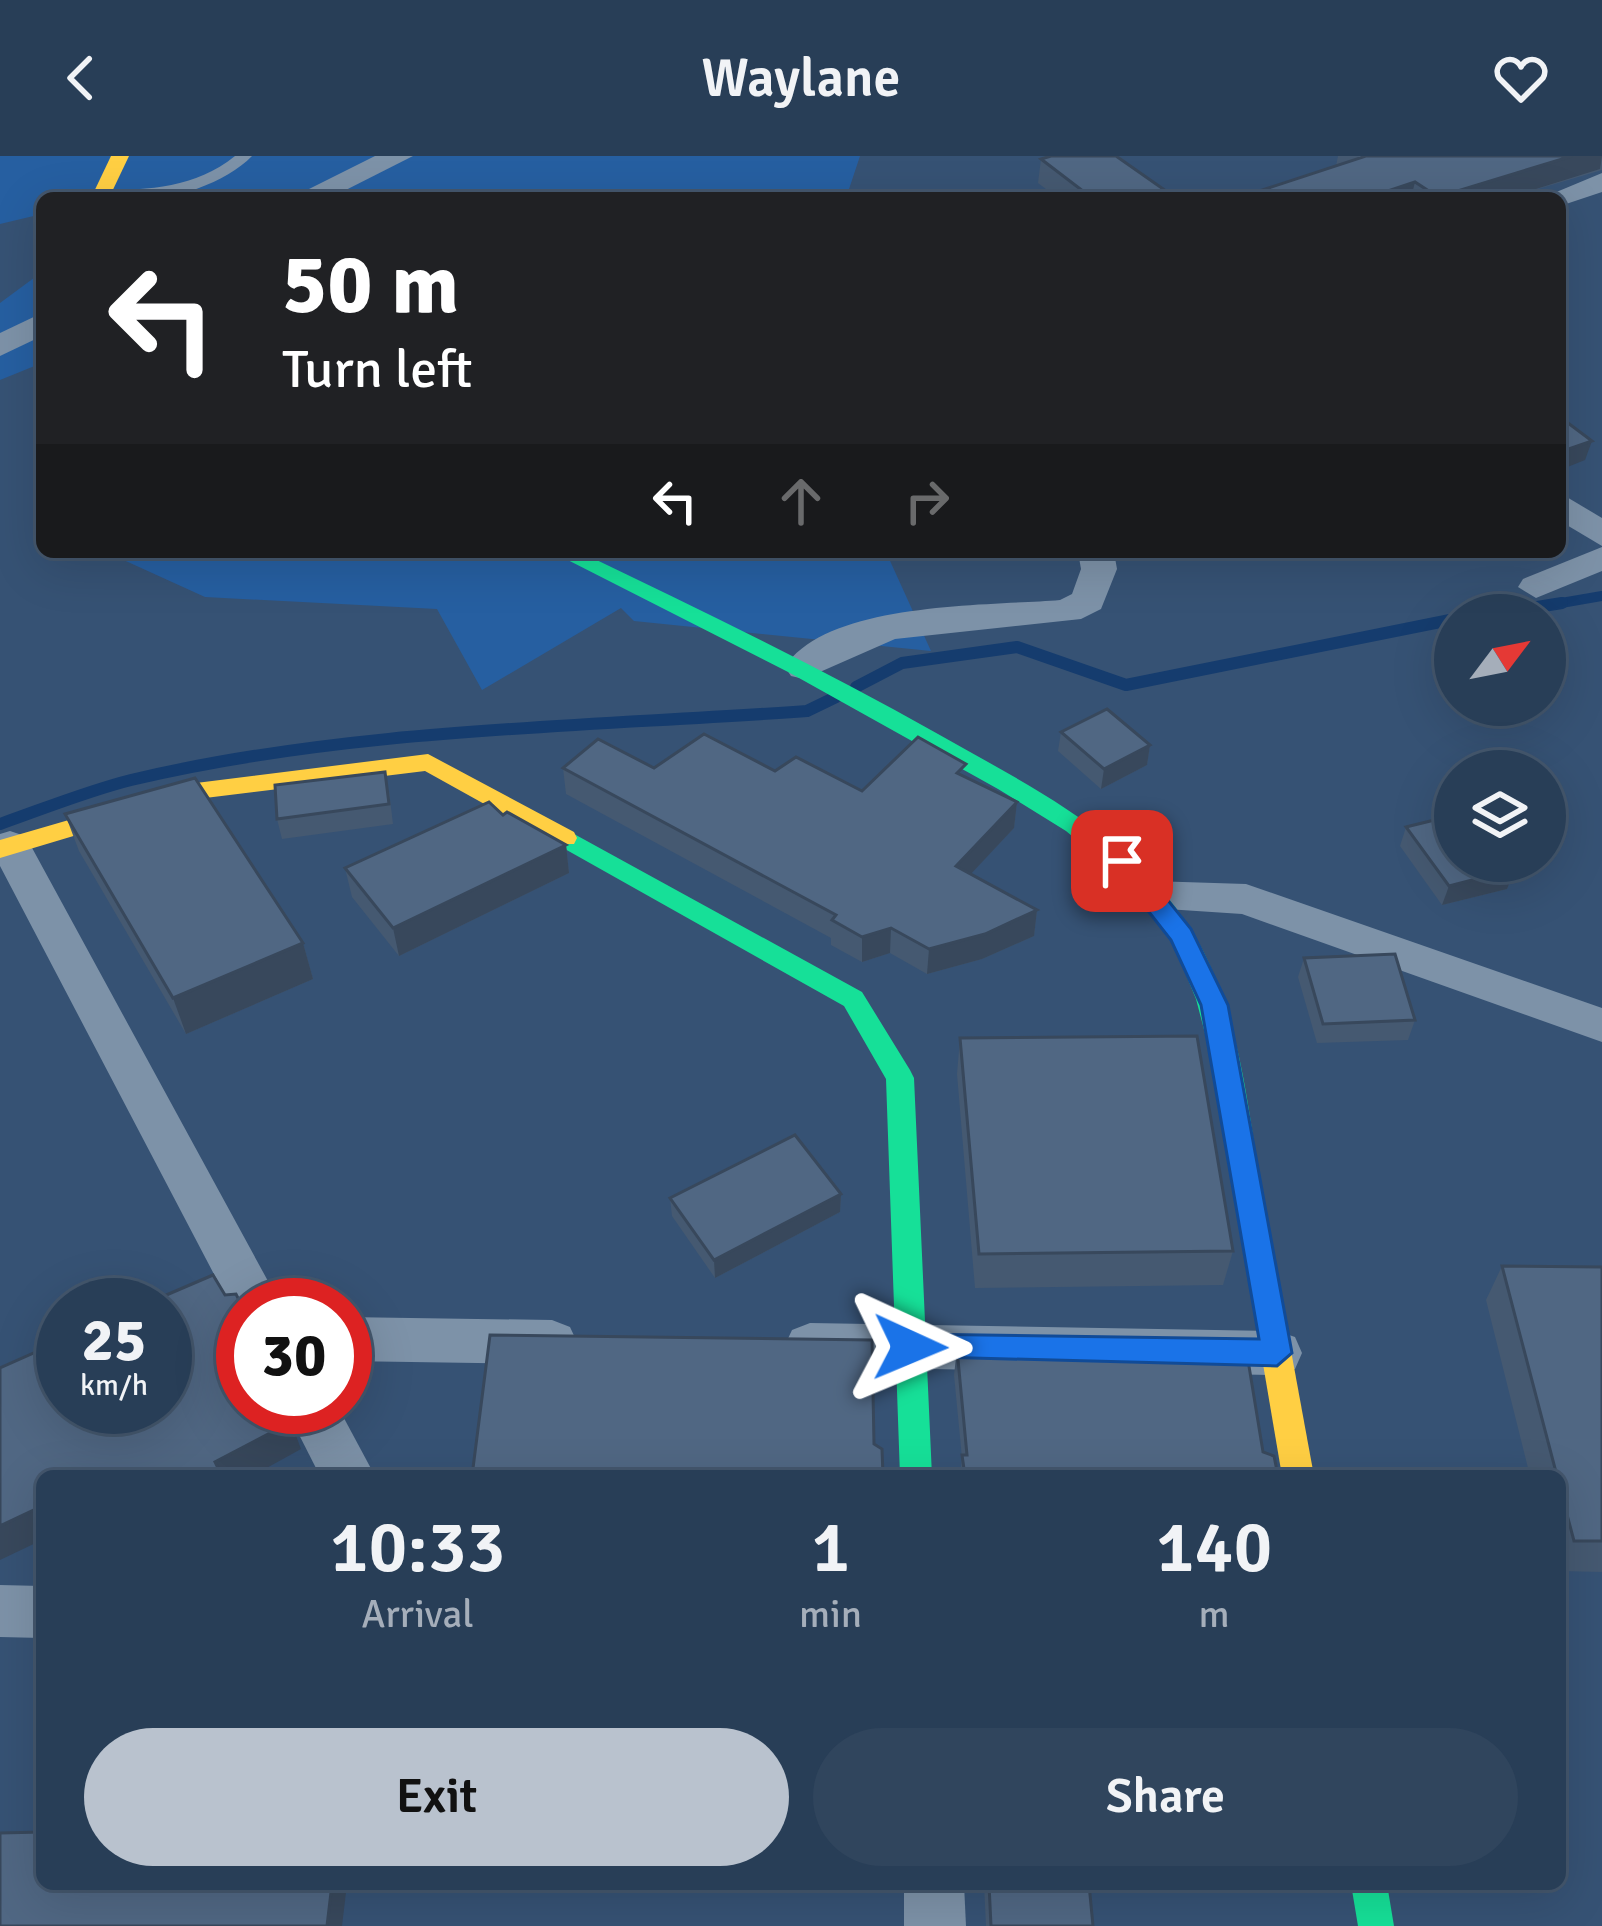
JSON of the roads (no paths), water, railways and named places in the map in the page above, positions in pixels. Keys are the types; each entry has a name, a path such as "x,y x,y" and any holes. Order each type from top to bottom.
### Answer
{"street":[{"path":"102,192 120,156"},
{"path":"320,192 398,156"},
{"path":"1566,195 1602,182"},
{"path":"0,346 36,326"},
{"path":"1566,509 1602,536"},
{"path":"576,558 804,667 1081,826 1122,861 1182,935 1215,1005 1297,1470"},
{"path":"804,667 854,639 907,627 1068,611 1088,601 1099,569 1097,558"},
{"path":"1536,587 1602,558"},
{"path":"241,1278 5,848 145,802 196,791 428,762 853,999 900,1078 916,1470"},
{"path":"1150,896 1246,899 1376,950 1602,1024"},
{"path":"372,1339 604,1342"},
{"path":"769,1345 1277,1353"},
{"path":"325,1434 345,1470"},
{"path":"0,1611 36,1612"},
{"path":"934,1890 935,1926"},
{"path":"1370,1890 1376,1926"}],"lane":[{"path":"166,192 207,183 244,156"}],"waterway":[{"path":"1566,602 1602,596"},
{"path":"856,687 902,663 1017,647 1126,685 1434,623"},
{"path":"0,824 131,780 298,750 467,732 807,711 836,697"}]}
